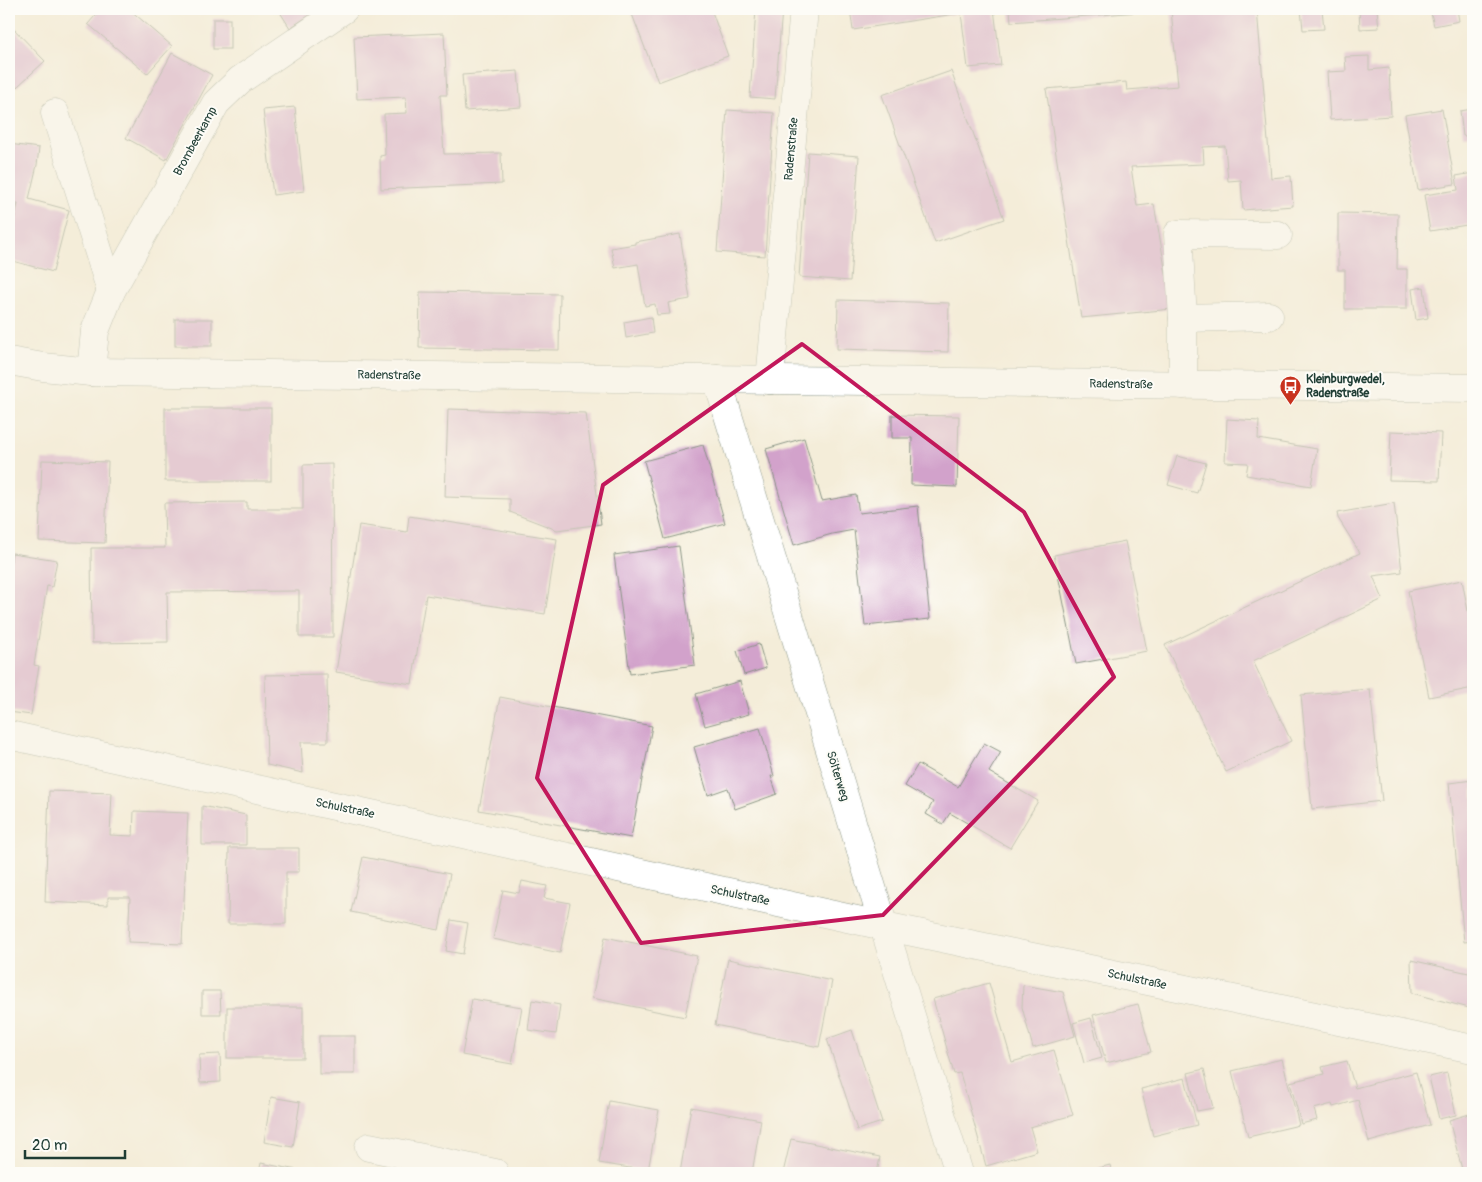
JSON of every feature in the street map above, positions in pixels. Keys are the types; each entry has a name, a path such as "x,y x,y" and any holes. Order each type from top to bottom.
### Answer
{"street":[{"name":"Brombeerkamp","path":"91,372 96,331 111,291 216,102 240,80 344,9"},
{"name":"Radenstraße","path":"770,380 804,9"},
{"path":"55,113 111,291"},
{"path":"1183,385 1183,318 1178,234 1278,236"},
{"path":"1183,318 1269,316"},
{"name":"Radenstraße","path":"9,361 91,372 1473,388"},
{"name":"Sölterweg","path":"718,379 959,1173"},
{"name":"Schulstraße","path":"9,735 884,926 1473,1049"},
{"path":"369,1146 495,1173"}],"highlighted area":[{"path":"802,344 1024,512 1114,677 883,915 641,943 537,778 603,485"}],"building":[{"path":"101,9 129,9 172,46 147,74 88,24"},
{"path":"278,9 319,9 290,28"},
{"path":"630,9 711,9 728,56 658,82"},
{"path":"756,9 782,9 775,99 750,97"},
{"path":"850,9 994,9 1001,65 968,68 961,13 853,30"},
{"path":"1010,9 1139,9 1139,12 1011,22"},
{"path":"1171,9 1257,9 1271,178 1291,176 1293,206 1243,210 1241,180 1228,181 1225,146 1203,147 1204,164 1131,167 1137,206 1154,204 1172,309 1081,318 1046,89 1126,82 1127,90 1178,86"},
{"path":"1301,9 1322,9 1324,29 1303,30"},
{"path":"1359,9 1377,9 1379,28 1360,29"},
{"path":"1430,9 1457,9 1459,21 1434,26"},
{"path":"213,19 230,19 230,49 213,49"},
{"path":"9,24 45,61 17,87 9,78"},
{"path":"444,33 447,95 440,95 444,154 501,153 502,184 381,189 380,156 385,155 384,114 407,113 406,97 357,99 354,37"},
{"path":"172,53 212,75 166,160 126,138"},
{"path":"1369,56 1369,70 1389,68 1391,116 1330,120 1327,72 1346,71 1345,57"},
{"path":"518,71 521,107 465,111 462,75"},
{"path":"951,71 1004,219 935,243 882,95"},
{"path":"295,107 304,191 273,195 263,110"},
{"path":"1442,109 1455,184 1418,190 1405,115"},
{"path":"1473,109 1473,135 1463,136 1460,111"},
{"path":"727,110 774,113 765,256 717,252"},
{"path":"9,144 39,148 29,199 69,210 53,272 9,260 9,240 18,204 9,202"},
{"path":"808,152 859,156 850,281 799,277"},
{"path":"1473,173 1473,224 1430,231 1424,195 1458,190 1456,176"},
{"path":"1338,213 1398,214 1397,269 1407,269 1407,309 1345,309 1345,270 1338,270"},
{"path":"680,234 690,299 668,303 670,314 657,315 655,304 645,306 638,264 615,268 611,248"},
{"path":"1424,287 1428,318 1416,320 1412,289"},
{"path":"420,292 560,294 559,350 419,348"},
{"path":"838,300 949,303 948,352 837,349"},
{"path":"651,317 653,333 626,338 624,322"},
{"path":"175,319 212,319 212,346 175,346"},
{"path":"165,408 271,408 271,481 165,481"},
{"path":"448,409 586,413 601,524 557,530 510,512 510,499 445,497"},
{"path":"892,415 959,416 957,487 911,485 912,438 892,438"},
{"path":"1227,419 1259,421 1258,439 1317,449 1311,486 1246,475 1248,463 1225,462"},
{"path":"1391,431 1441,433 1439,481 1389,480"},
{"path":"804,438 822,501 856,495 859,513 918,506 930,619 865,626 854,530 794,545 766,449"},
{"path":"703,445 725,523 665,539 644,461"},
{"path":"1177,456 1206,463 1197,493 1168,485"},
{"path":"42,460 108,462 105,543 39,541"},
{"path":"332,464 333,637 299,637 299,591 167,592 168,642 92,643 91,548 165,548 164,503 247,502 247,509 303,509 303,465"},
{"path":"1394,503 1402,572 1373,576 1383,599 1253,661 1291,741 1226,772 1165,645 1360,553 1338,518 1337,513"},
{"path":"409,516 557,539 545,614 426,595 412,684 336,672 359,525 407,532"},
{"path":"1125,541 1147,651 1076,664 1054,555"},
{"path":"679,546 695,665 630,674 614,555"},
{"path":"12,553 57,560 52,587 47,586 34,665 39,666 31,715 9,712 9,574"},
{"path":"1462,580 1468,611 1473,610 1473,688 1429,697 1408,591"},
{"path":"759,644 766,668 744,675 737,651"},
{"path":"327,674 328,742 301,742 303,773 267,765 265,675"},
{"path":"740,681 749,714 705,726 696,694"},
{"path":"1370,689 1382,801 1312,809 1301,695"},
{"path":"500,697 652,726 631,838 479,810"},
{"path":"760,728 774,776 771,776 777,794 735,809 728,788 708,795 694,747"},
{"path":"984,743 1001,752 989,772 1038,801 1010,848 950,813 943,824 926,814 933,802 905,786 918,764 958,787"},
{"path":"1473,780 1473,941 1464,942 1449,783"},
{"path":"49,791 112,793 110,835 133,836 134,811 188,813 182,944 128,942 130,897 108,897 108,905 45,902"},
{"path":"202,806 246,815 246,845 202,845"},
{"path":"229,848 299,848 299,872 286,872 286,924 228,924"},
{"path":"363,857 450,874 439,930 351,912"},
{"path":"522,881 547,886 544,898 570,903 560,953 493,939 503,890 519,893"},
{"path":"451,920 468,923 463,954 446,951"},
{"path":"605,937 697,956 685,1017 592,998"},
{"path":"728,959 832,981 819,1047 715,1025"},
{"path":"1411,960 1473,974 1473,1009 1412,993"},
{"path":"989,983 1012,1062 1054,1050 1073,1115 1030,1127 1037,1151 986,1166 960,1073 954,1074 933,999"},
{"path":"1023,985 1063,992 1075,1036 1033,1048 1022,1007"},
{"path":"202,991 220,991 221,1014 202,1014"},
{"path":"472,999 522,1007 512,1064 462,1055"},
{"path":"532,1000 560,1005 556,1034 528,1030"},
{"path":"1138,1004 1151,1052 1106,1063 1093,1015"},
{"path":"227,1007 303,1007 303,1058 227,1058"},
{"path":"1091,1018 1102,1058 1084,1063 1073,1023"},
{"path":"852,1030 882,1122 857,1130 827,1039"},
{"path":"319,1036 355,1036 355,1074 319,1074"},
{"path":"220,1054 221,1082 200,1083 199,1055"},
{"path":"1282,1059 1299,1125 1248,1137 1232,1071"},
{"path":"1347,1061 1355,1088 1416,1072 1430,1125 1369,1142 1358,1100 1333,1107 1332,1104 1314,1109 1317,1120 1301,1124 1290,1082 1324,1074 1322,1067"},
{"path":"1204,1069 1213,1108 1197,1111 1188,1073"},
{"path":"1447,1073 1456,1115 1439,1119 1429,1077"},
{"path":"1185,1078 1197,1125 1153,1136 1141,1089"},
{"path":"271,1097 300,1102 293,1147 264,1142"},
{"path":"609,1101 659,1110 648,1171 599,1163"},
{"path":"691,1107 761,1120 752,1173 680,1173"},
{"path":"1473,1113 1473,1173 1463,1173 1449,1120"},
{"path":"791,1139 880,1157 877,1173 783,1173"},
{"path":"261,1163 307,1172 307,1173 259,1173"},
{"path":"1110,1165 1112,1173 1079,1173"}],"place":[{"name":"Kleinburgwedel, Radenstraße","path":"1290,405"}]}
